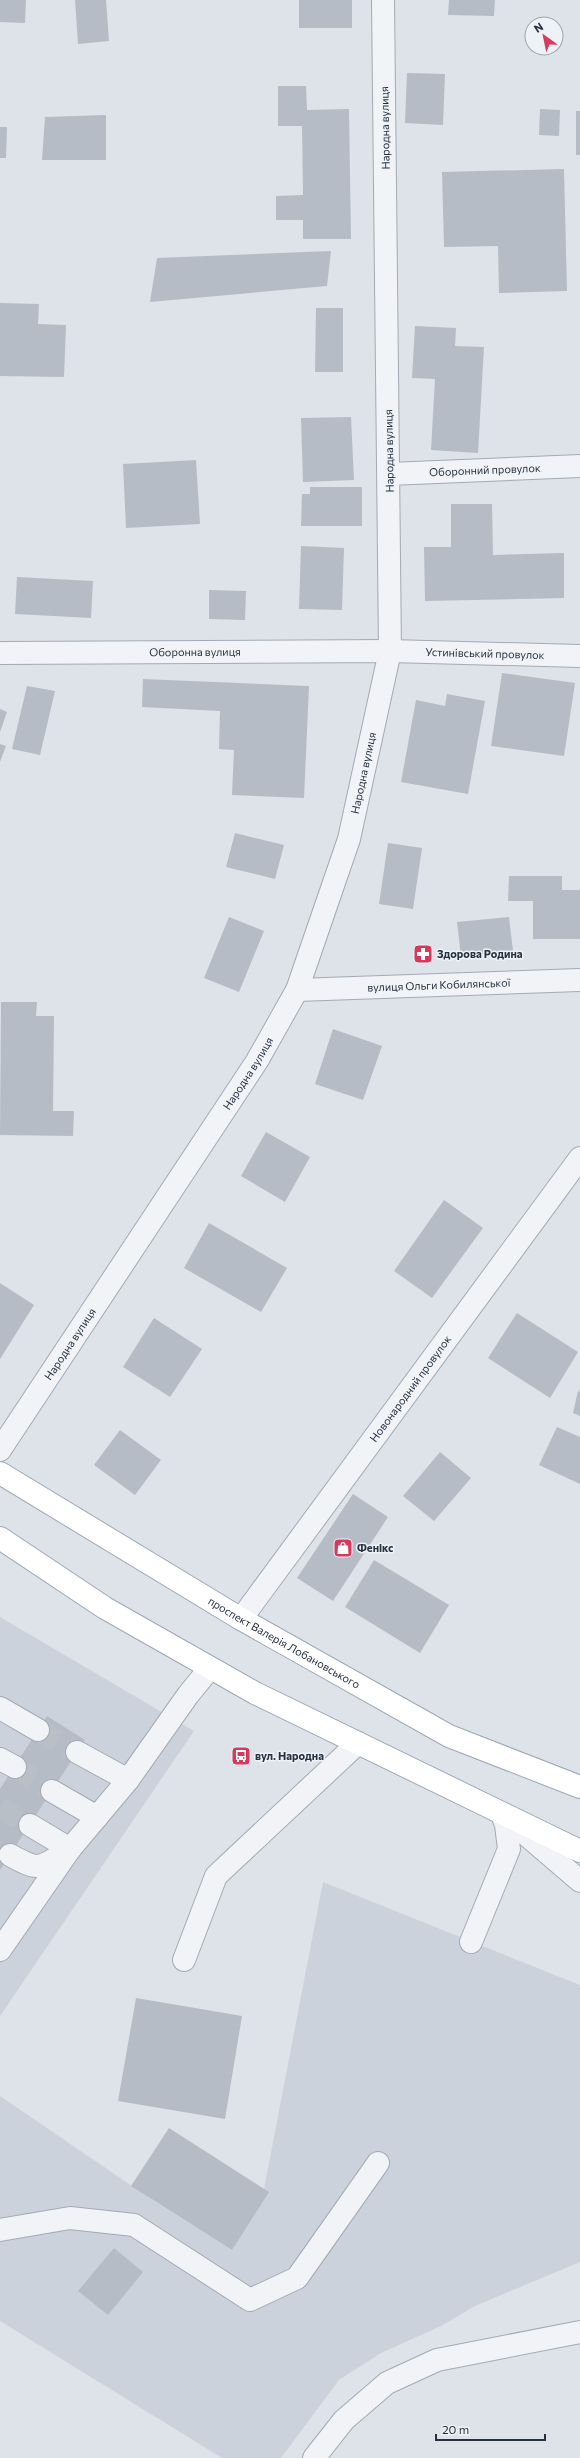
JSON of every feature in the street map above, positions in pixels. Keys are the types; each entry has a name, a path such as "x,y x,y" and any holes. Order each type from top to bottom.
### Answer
{"main road":[{"name":"проспект Валерія Лобановського","path":"0,1473 240,1619 449,1736 580,1787"},
{"path":"0,1538 105,1608 210,1668 358,1743 580,1851"}],"street":[{"name":"Народна вулиця","path":"0,1450 257,1062 297,990 349,839 390,652 383,0"},
{"name":"Оборонний провулок","path":"389,474 580,466"},
{"name":"Оборонна вулиця","path":"0,653 390,652"},
{"name":"Устинівський провулок","path":"390,652 580,656"},
{"name":"вулиця Ольги Кобилянської","path":"297,990 580,980"},
{"name":"Новонародний провулок","path":"240,1619 580,1158"},
{"path":"0,1950 70,1849 128,1780 188,1695 210,1668"},
{"path":"0,1708 38,1730"},
{"path":"184,1960 216,1876 358,1743"},
{"path":"77,1752 128,1780"},
{"path":"52,1791 97,1817"},
{"path":"502,1814 580,1881"},
{"path":"471,1942 509,1849 506,1825 502,1814"},
{"path":"30,1825 70,1849"},
{"path":"10,1855 31,1867 43,1866 70,1849"},
{"path":"0,2230 70,2218 134,2225 250,2300 297,2278 378,2163"},
{"path":"314,2458 344,2420 387,2383 436,2360 580,2332"}],"shaded area":[{"path":"0,1617 194,1731 0,2016"},
{"path":"323,1882 580,1985 580,2262 475,2306 441,2326 381,2353 339,2380 281,2458 222,2458 0,2321 0,2096 154,2201 232,2250 264,2189"}],"building":[{"path":"0,0 26,0 25,23 0,22"},
{"path":"75,0 106,0 109,41 78,44"},
{"path":"299,0 352,0 352,28 299,28"},
{"path":"449,0 495,0 494,16 448,15"},
{"path":"407,73 445,74 443,125 405,123"},
{"path":"278,86 306,86 307,110 349,109 351,239 303,239 303,220 276,220 276,196 303,195 302,126 278,126"},
{"path":"540,109 560,110 559,136 539,135"},
{"path":"576,111 580,111 580,155 576,155"},
{"path":"106,115 106,160 42,160 45,117"},
{"path":"0,127 7,127 6,158 0,158"},
{"path":"564,169 567,291 499,293 498,246 444,247 442,172"},
{"path":"331,251 327,286 150,302 157,258"},
{"path":"0,303 39,304 38,324 66,325 64,377 0,376"},
{"path":"316,308 343,308 343,372 315,372"},
{"path":"415,326 456,328 455,346 484,347 478,453 431,450 435,379 412,378"},
{"path":"351,417 354,480 303,482 301,418"},
{"path":"196,460 200,524 126,528 123,464"},
{"path":"310,487 362,487 362,526 301,526 302,494 310,494"},
{"path":"451,504 492,504 493,555 564,553 564,598 425,601 424,547 451,547"},
{"path":"301,546 344,548 342,610 299,609"},
{"path":"17,577 93,581 91,618 15,614"},
{"path":"209,590 246,591 245,620 209,619"},
{"path":"502,673 575,683 564,756 491,746"},
{"path":"143,679 309,686 304,798 232,795 234,750 219,749 220,711 142,707"},
{"path":"27,686 55,691 40,755 12,749"},
{"path":"447,694 485,701 468,794 401,782 416,700 445,706"},
{"path":"0,709 7,712 0,732"},
{"path":"0,744 6,746 0,762"},
{"path":"235,833 284,845 275,879 226,867"},
{"path":"388,843 422,848 413,909 379,904"},
{"path":"509,876 562,876 562,890 580,890 580,939 533,939 533,901 508,901"},
{"path":"229,917 264,931 239,992 204,978"},
{"path":"509,917 513,951 461,957 457,922"},
{"path":"1,1002 37,1002 36,1016 54,1016 53,1111 74,1111 73,1136 0,1135"},
{"path":"333,1029 382,1046 363,1100 315,1084"},
{"path":"266,1132 310,1157 285,1202 241,1176"},
{"path":"444,1200 483,1228 432,1298 394,1271"},
{"path":"209,1223 287,1268 261,1312 184,1268"},
{"path":"0,1283 34,1305 0,1359"},
{"path":"517,1313 578,1352 550,1398 488,1358"},
{"path":"154,1318 202,1349 170,1397 123,1367"},
{"path":"578,1391 580,1392 580,1416 573,1413"},
{"path":"557,1427 580,1437 580,1484 539,1465"},
{"path":"120,1430 161,1460 135,1495 94,1465"},
{"path":"440,1452 471,1478 434,1521 403,1496"},
{"name":"Фенікс","path":"353,1494 388,1517 333,1601 297,1578"},
{"path":"374,1560 449,1605 420,1653 345,1607"},
{"path":"47,1716 85,1740 0,1870 0,1789"},
{"path":"136,1998 242,2016 225,2119 118,2101"},
{"path":"169,2128 269,2192 232,2250 131,2186"},
{"path":"114,2248 143,2272 108,2315 78,2291"}],"tunnel":[{"path":"38,1730 77,1752"},
{"path":"15,1767 52,1791"},
{"path":"0,1808 30,1825"}],"place":[{"name":"Здорова Родина","path":"423,954"},
{"name":"Фенікс","path":"343,1548"},
{"name":"вул. Народна","path":"241,1756"}]}
